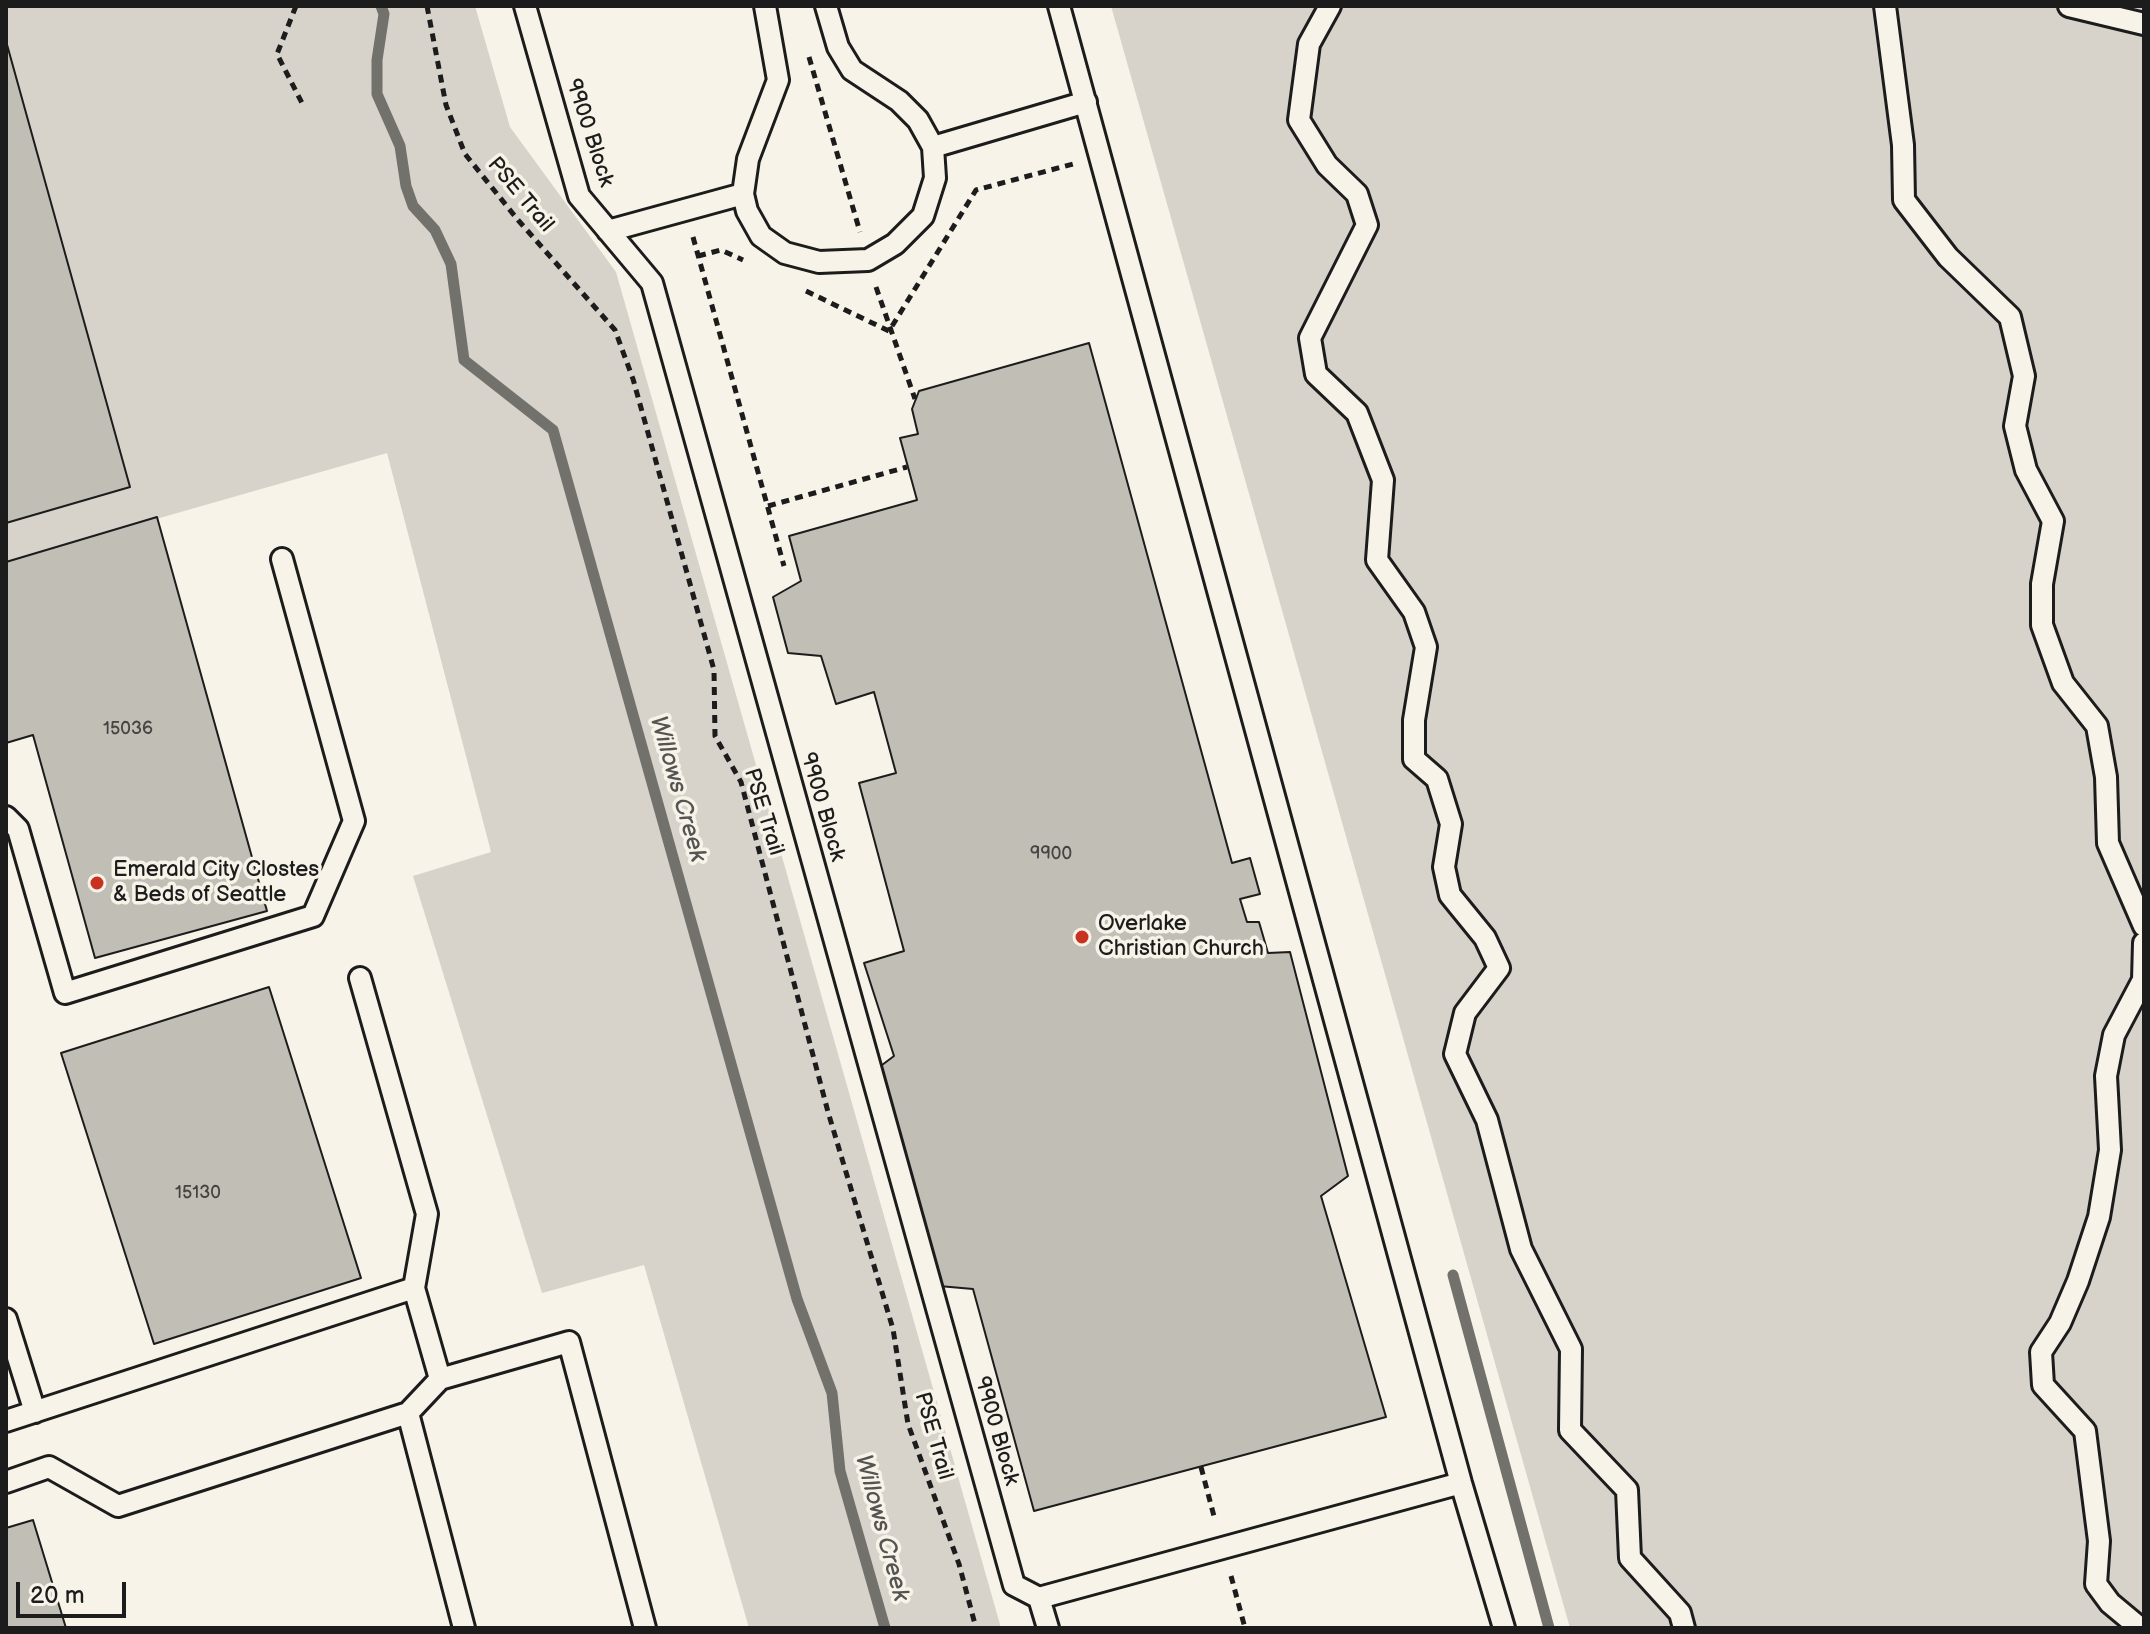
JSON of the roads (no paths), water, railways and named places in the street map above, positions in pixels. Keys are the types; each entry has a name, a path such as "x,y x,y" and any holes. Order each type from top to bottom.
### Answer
{"lane":[{"name":"9900 Block","path":"525,6 579,196 652,283 1014,1585 1039,1598"},
{"path":"765,6 778,80 748,159 743,194 747,211 761,236 785,253 819,262 868,260 895,244 923,216 935,178 933,147 918,120 899,101 852,70 838,47 826,6"},
{"path":"1059,6 1461,1483 1504,1628"},
{"path":"1330,6 1309,44 1299,120 1327,165 1357,194 1367,225 1310,338 1316,374 1357,413 1383,480 1377,560 1414,612 1426,647 1414,720 1414,759 1437,779 1451,824 1444,867 1450,895 1485,938 1499,968 1465,1013 1455,1054 1487,1120 1521,1249 1571,1349 1570,1430 1627,1490 1630,1558 1680,1613 1684,1628"},
{"path":"1885,6 1903,145 1904,200 1948,257 2010,317 2024,376 2015,426 2026,470 2053,521 2042,584 2042,625 2063,683 2097,726 2106,777 2108,843 2144,926"},
{"path":"2069,6 2144,24"},
{"path":"933,147 1086,102"},
{"path":"608,231 743,194"},
{"path":"6,817 18,829 65,993 313,916 354,821 282,559"},
{"path":"2140,1628 2110,1603 2096,1584 2099,1541 2085,1431 2043,1385 2041,1352 2066,1309 2099,1217 2110,1150 2106,1076 2114,1035 2143,980 2144,943"},
{"path":"360,978 427,1214 414,1288 440,1379"},
{"path":"6,1421 414,1288"},
{"path":"6,1319 35,1412"},
{"path":"6,1482 49,1467 118,1506 408,1413 440,1379 569,1342 645,1628"},
{"path":"408,1413 464,1628"},
{"path":"1048,1628 1039,1598 1461,1483"}],"waterway":[{"name":"Willows Creek","path":"381,6 384,14 377,60 377,94 400,146 406,186 413,206 435,230 451,264 464,360 553,430 797,1299 832,1393 840,1471 885,1628"},
{"path":"1453,1275 1549,1628"}],"place":[{"name":"Emerald City Clostes & Beds of Seattle","path":"97,883"},
{"name":"Overlake Christian Church","path":"1082,937"}]}
